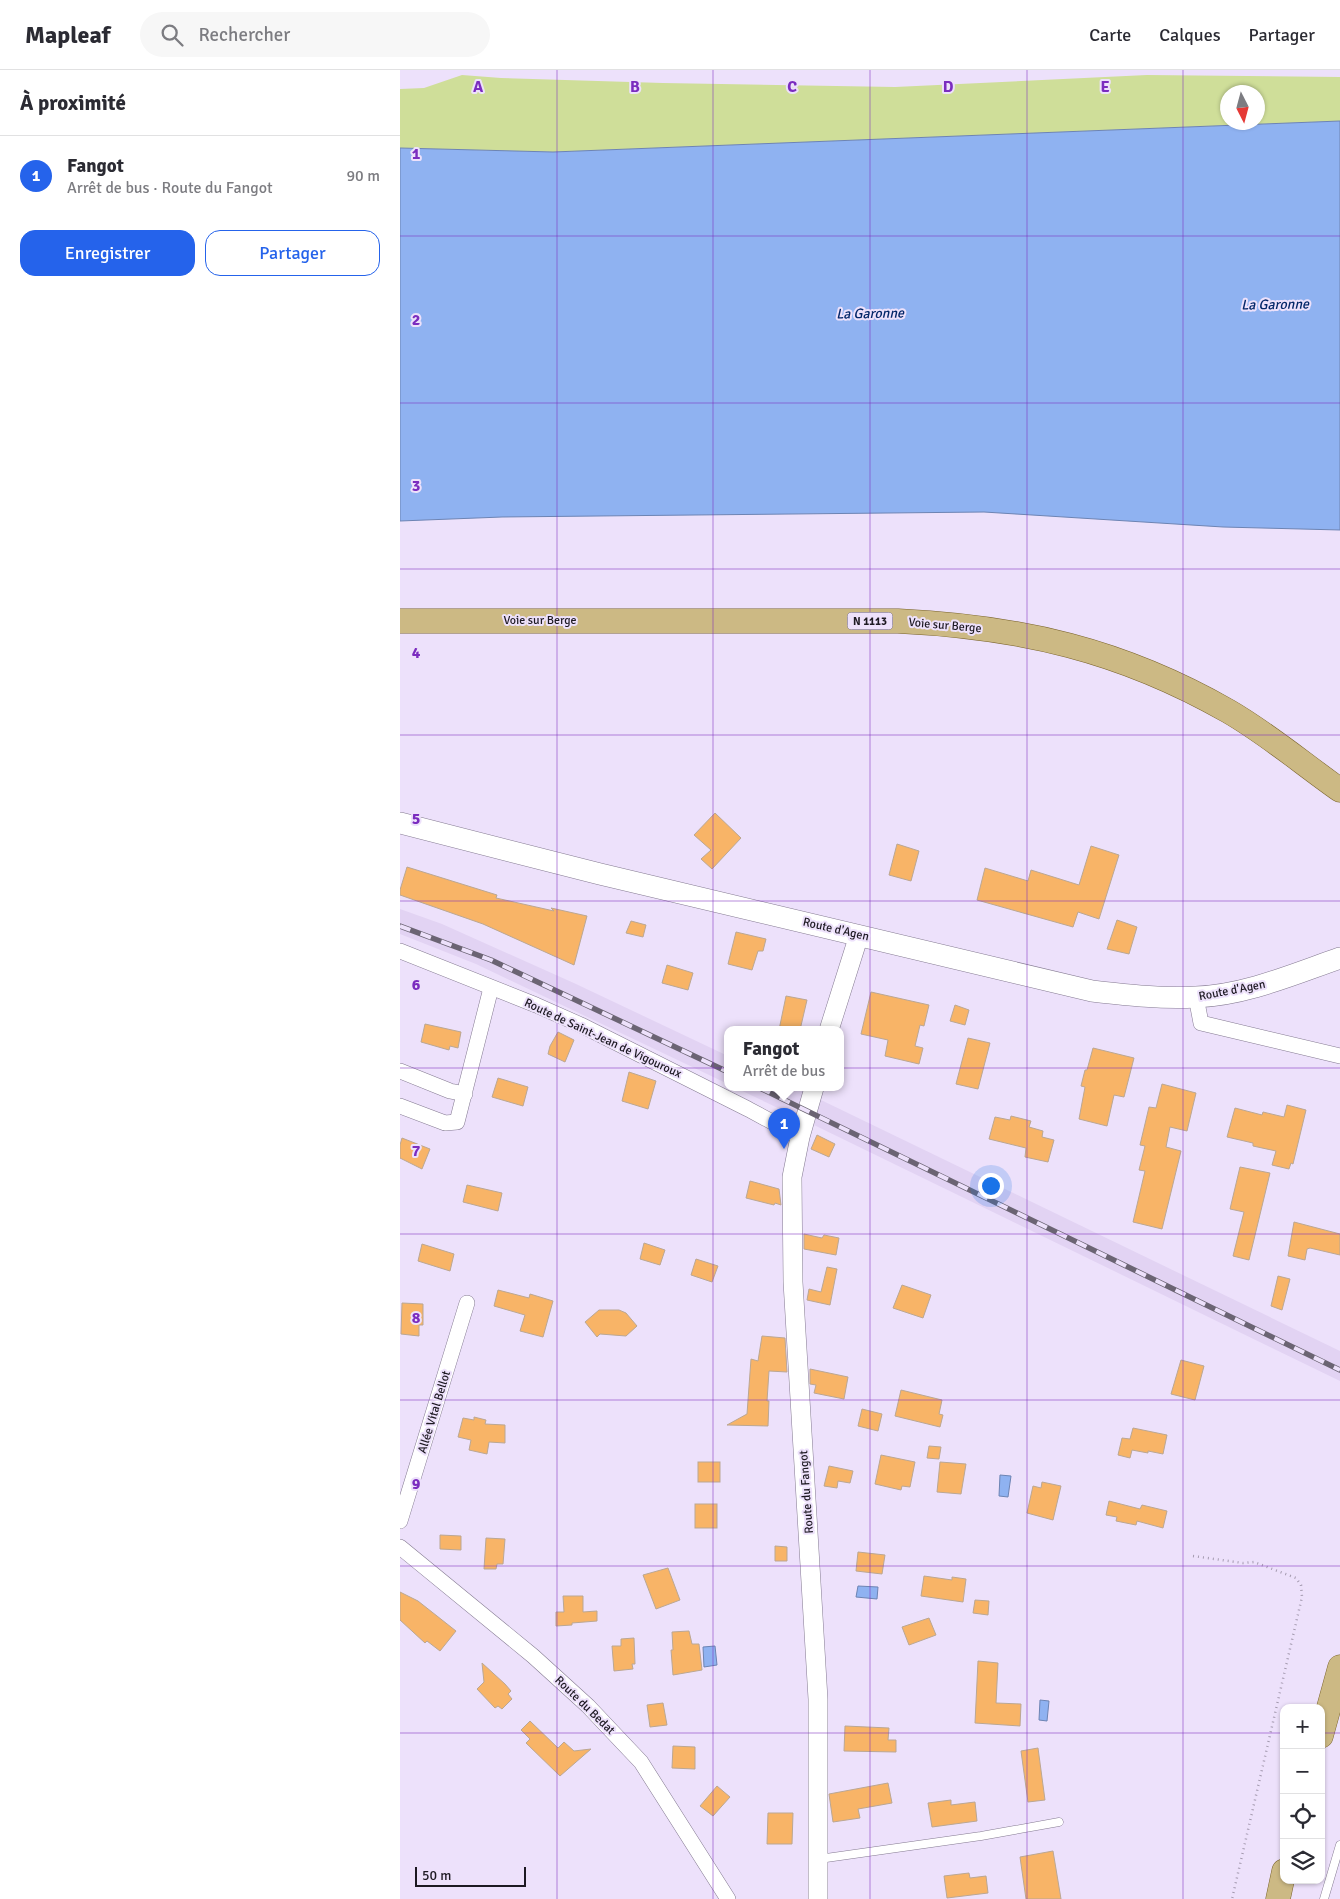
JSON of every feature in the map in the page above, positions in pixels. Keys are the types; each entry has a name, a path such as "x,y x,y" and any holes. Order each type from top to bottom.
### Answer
{"main road":[{"name":"Voie sur Berge","path":"400,621 898,621 996,629 1067,644 1104,655 1170,681 1229,712 1307,766"},
{"name":"N 1113","path":"1307,766 1340,790"},
{"name":"N 1113","path":"1307,766 1340,799"},
{"name":"Route d'Agen","path":"400,824 600,874 859,934 1092,991 1143,996 1196,997 1227,993 1274,981 1340,958"},
{"name":"Route d'Agen","path":"1274,981 1340,973"},
{"path":"1325,1721 1340,1667"},
{"path":"1278,1899 1281,1884"}],"street":[{"path":"830,1026 859,934"},
{"name":"Route de Saint-Jean de Vigouroux","path":"400,951 581,1025 800,1137"},
{"path":"400,1106 446,1123 452,1124 457,1122 492,988"},
{"path":"1196,997 1201,1023 1340,1056"},
{"path":"400,1071 450,1091 465,1094"},
{"name":"Route du Fangot","path":"813,1091 800,1137 792,1177 793,1282 818,1699 818,1899"},
{"name":"Allée Vital Bellot","path":"400,1521 467,1303"},
{"name":"Route du Bedat","path":"400,1547 533,1656 588,1706 641,1762 728,1899"}],"lane":[{"path":"817,1859 980,1836 1059,1822"},
{"path":"1324,1899 1340,1845"}],"path":[{"path":"1193,1556 1243,1563 1254,1562 1296,1578 1301,1585 1302,1597 1232,1899"}],"shaded area":[{"path":"400,909 442,924 576,984 724,1054 724,1082 476,964 400,934"},
{"path":"742,1091 802,1091 806,1093 799,1118"},
{"path":"821,1100 1340,1351 1340,1381 814,1125"}],"green space":[{"path":"462,75 663,83 895,87 1147,75 1340,77 1340,121 1265,124 1265,85 1220,85 1220,126 553,152 400,148 400,89 424,88"}],"water":[{"name":"La Garonne","path":"1340,121 1340,530 1223,527 984,512 502,517 400,521 400,148 553,152 1220,126 1220,130 1265,130 1265,124"},
{"path":"1000,1475 1011,1476 1008,1497 999,1496"},
{"path":"858,1586 878,1587 877,1599 856,1597"},
{"path":"715,1646 717,1665 704,1667 703,1647"},
{"path":"1040,1700 1049,1701 1047,1721 1039,1720"}],"building":[{"path":"715,813 741,838 712,869 701,859 711,850 694,835"},
{"path":"897,844 919,851 911,881 889,875"},
{"path":"1091,846 1119,855 1099,919 1078,912 1073,927 977,900 985,868 1028,881 1031,870 1079,885"},
{"path":"407,867 497,895 496,898 587,916 574,965 483,924 400,895"},
{"path":"1117,920 1137,927 1129,954 1107,949"},
{"path":"631,921 646,925 643,937 626,933"},
{"path":"736,932 766,939 763,951 758,951 752,970 728,964"},
{"path":"667,965 693,973 688,990 662,983"},
{"path":"871,992 929,1005 924,1026 920,1025 915,1046 923,1048 919,1064 885,1056 888,1040 861,1034"},
{"path":"786,996 807,1000 801,1026 780,1026"},
{"path":"955,1005 969,1010 965,1025 950,1021"},
{"path":"425,1024 461,1032 458,1048 450,1046 449,1050 421,1042"},
{"path":"558,1032 574,1040 565,1062 548,1054"},
{"path":"968,1038 990,1043 978,1089 956,1084"},
{"path":"1093,1048 1134,1058 1124,1097 1114,1095 1107,1126 1079,1119 1085,1087 1081,1086"},
{"path":"629,1072 656,1081 648,1109 622,1101"},
{"path":"498,1078 528,1087 523,1106 492,1097"},
{"path":"1162,1084 1196,1093 1187,1131 1170,1127 1166,1147 1181,1151 1162,1229 1133,1222 1145,1171 1139,1170 1145,1146 1140,1145 1149,1107 1156,1108"},
{"path":"1287,1105 1306,1110 1293,1164 1291,1163 1289,1169 1272,1165 1276,1151 1253,1146 1253,1143 1227,1137 1235,1108 1262,1115 1263,1112 1284,1117"},
{"path":"1011,1116 1031,1121 1029,1127 1043,1131 1042,1137 1054,1140 1048,1162 1025,1157 1026,1148 989,1139 995,1117 1010,1120"},
{"path":"817,1135 835,1144 829,1157 811,1149"},
{"path":"402,1138 430,1149 422,1169 400,1158"},
{"path":"1240,1167 1270,1173 1249,1260 1233,1256 1244,1212 1230,1209"},
{"path":"750,1181 779,1189 781,1205 746,1198"},
{"path":"467,1185 502,1193 498,1211 463,1202"},
{"path":"1294,1222 1340,1234 1340,1255 1310,1248 1307,1249 1305,1260 1288,1256"},
{"path":"804,1234 822,1238 824,1235 839,1238 836,1255 804,1249"},
{"path":"644,1243 665,1250 660,1265 640,1259"},
{"path":"422,1244 454,1254 450,1271 418,1261"},
{"path":"696,1259 718,1266 712,1282 691,1275"},
{"path":"827,1267 837,1269 830,1305 807,1300 809,1289 821,1292"},
{"path":"1278,1276 1290,1279 1282,1310 1271,1306"},
{"path":"902,1285 931,1295 923,1318 893,1308"},
{"path":"498,1290 529,1298 530,1294 553,1301 543,1337 520,1331 525,1315 494,1306"},
{"path":"402,1303 423,1304 423,1325 419,1325 419,1336 401,1334"},
{"path":"599,1310 619,1310 626,1313 637,1326 626,1336 600,1334 597,1337 585,1322"},
{"path":"762,1336 785,1338 787,1372 769,1371 768,1426 727,1425 747,1414 751,1359 758,1361"},
{"path":"1181,1360 1204,1366 1195,1400 1171,1394"},
{"path":"810,1369 848,1377 844,1399 814,1393 816,1385 810,1384"},
{"path":"901,1390 942,1400 939,1414 943,1415 940,1427 895,1416"},
{"path":"862,1409 882,1414 878,1431 858,1426"},
{"path":"474,1417 486,1420 485,1424 505,1425 505,1443 489,1442 487,1454 469,1450 471,1440 458,1437 463,1418 474,1420"},
{"path":"1133,1428 1167,1435 1163,1454 1132,1450 1130,1458 1118,1455 1122,1438 1130,1439"},
{"path":"929,1446 941,1447 939,1459 927,1458"},
{"path":"881,1455 915,1462 910,1487 902,1486 901,1490 875,1484"},
{"path":"698,1462 720,1462 720,1482 698,1482"},
{"path":"940,1462 966,1464 961,1494 937,1492"},
{"path":"829,1466 853,1471 850,1483 838,1481 837,1488 824,1486"},
{"path":"1042,1482 1061,1486 1053,1520 1027,1513 1033,1486 1041,1488"},
{"path":"1109,1501 1140,1509 1142,1505 1167,1511 1163,1528 1137,1521 1136,1525 1116,1521 1117,1517 1106,1515"},
{"path":"695,1504 717,1504 717,1528 695,1528"},
{"path":"440,1535 461,1536 461,1550 440,1549"},
{"path":"486,1538 505,1539 503,1564 497,1564 496,1569 484,1569"},
{"path":"775,1546 787,1547 787,1561 775,1561"},
{"path":"858,1552 885,1555 882,1574 856,1571"},
{"path":"668,1568 680,1600 656,1609 643,1575"},
{"path":"924,1576 952,1580 952,1577 966,1579 963,1602 921,1596"},
{"path":"400,1592 418,1601 456,1631 440,1651 427,1641 425,1643 400,1620"},
{"path":"563,1596 583,1596 583,1612 597,1611 597,1621 556,1626 556,1612 564,1612"},
{"path":"975,1600 989,1601 988,1615 973,1613"},
{"path":"929,1618 936,1635 909,1645 902,1627"},
{"path":"689,1631 692,1644 699,1644 702,1670 673,1675 672,1632"},
{"path":"634,1638 635,1664 632,1664 633,1669 614,1671 612,1646 621,1646 621,1639"},
{"path":"978,1661 998,1663 996,1703 1021,1704 1020,1726 975,1723"},
{"path":"482,1663 511,1691 508,1694 512,1699 502,1709 498,1706 495,1708 477,1689 484,1682"},
{"path":"663,1703 667,1725 650,1727 647,1705"},
{"path":"530,1721 558,1748 564,1742 574,1751 591,1749 560,1776 526,1743 530,1739 521,1730"},
{"path":"845,1726 889,1728 888,1740 896,1740 896,1752 844,1751"},
{"path":"673,1746 695,1747 695,1769 672,1768"},
{"path":"1038,1748 1045,1800 1028,1802 1021,1751"},
{"path":"888,1783 892,1803 858,1809 860,1818 833,1822 829,1794"},
{"path":"717,1786 730,1797 713,1816 700,1806"},
{"path":"951,1800 951,1805 975,1802 977,1821 932,1827 928,1803"},
{"path":"768,1813 793,1813 792,1844 767,1844"},
{"path":"1053,1851 1061,1899 1026,1899 1020,1857"},
{"path":"969,1873 970,1878 986,1876 988,1893 947,1898 944,1876"}],"railway":[{"path":"400,926 491,960 724,1070"},
{"path":"766,1091 1340,1370"}],"place":[{"name":"Fangot","path":"784,1149"}]}
